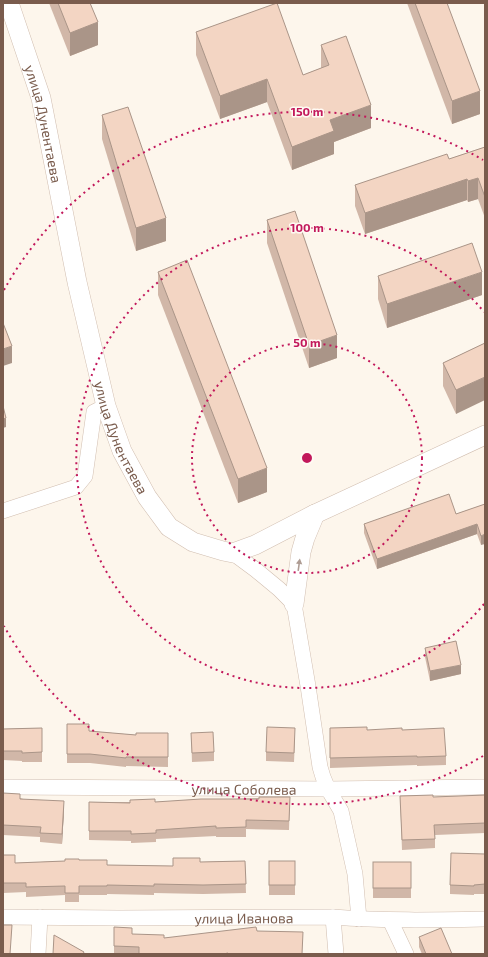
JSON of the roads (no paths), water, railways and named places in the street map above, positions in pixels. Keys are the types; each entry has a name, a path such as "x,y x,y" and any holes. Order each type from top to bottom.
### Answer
{"street":[{"name":"улица Дунентаева","path":"9,3 41,98 77,282 106,406 122,451 147,498 170,527 194,542 223,552 233,553"},
{"path":"3,511 76,487 85,476 94,412 106,406"},
{"path":"233,553 255,545 315,514 485,435"},
{"path":"315,514 301,552 294,604 322,777 341,811 355,874 359,919"},
{"path":"233,553 273,584 294,604"},
{"name":"улица Соболева","path":"3,787 328,789 485,787"},
{"name":"улица Иванова","path":"3,917 333,917 390,920 485,919"},
{"path":"38,954 40,917"},
{"path":"333,917 336,954"},
{"path":"390,920 406,954"}]}
